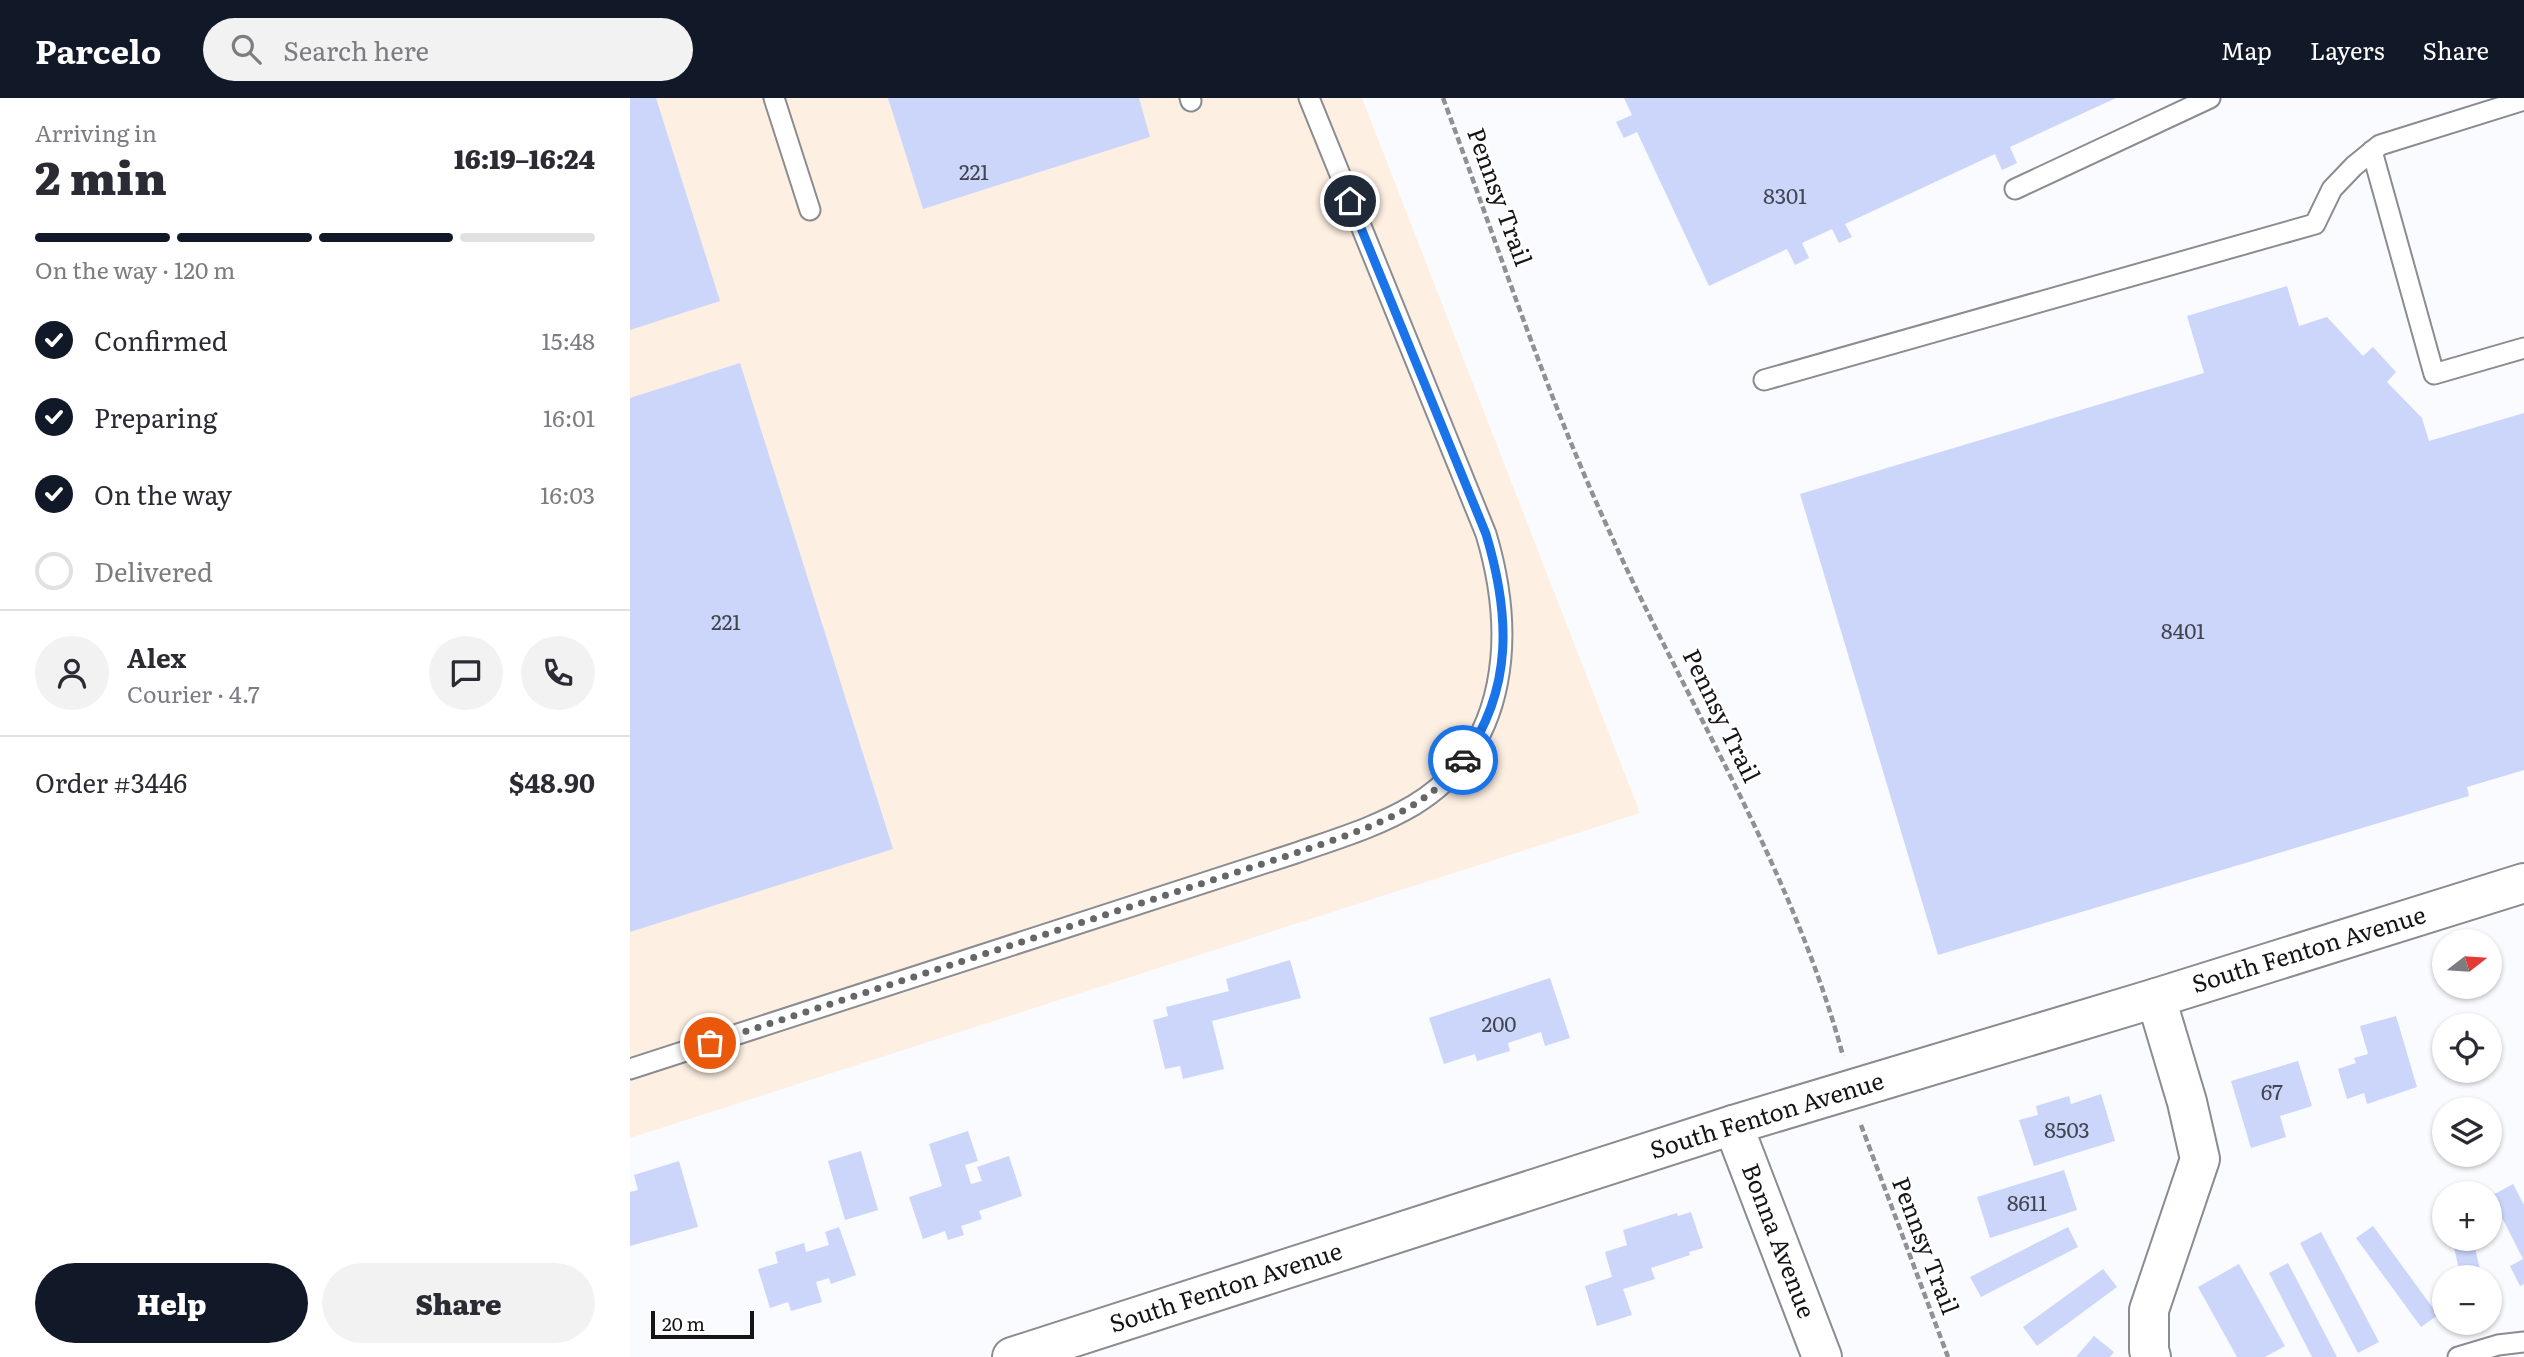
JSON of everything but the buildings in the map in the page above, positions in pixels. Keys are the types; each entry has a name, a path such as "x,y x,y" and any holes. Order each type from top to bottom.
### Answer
{"street":[{"name":"South Fenton Avenue","path":"1012,1357 1733,1125 2156,998 2524,883"},
{"path":"2151,1357 2148,1350 2149,1310 2200,1158 2187,1102 2156,998"},
{"name":"Bonna Avenue","path":"1733,1125 1822,1357"}],"lane":[{"path":"774,98 810,210"},
{"path":"630,1069 1362,830 1415,804 1439,786 1476,742 1490,716 1502,661 1501,599 1495,566 1486,534 1309,98"},
{"path":"2015,189 2210,98"},
{"path":"1764,380 2315,224 2332,189 2380,145 2524,100"},
{"path":"2372,152 2434,374 2524,348"},
{"path":"2458,1357 2498,1345 2524,1342"}],"path":[{"name":"Pennsy Trail","path":"1443,98 1556,406 1606,525 1773,863 1830,1008 1864,1135 1948,1357"}],"shaded area":[{"path":"630,98 1362,98 1640,813 630,1138"}],"way so far":[{"path":"710,1043 1362,830 1415,804 1439,786 1463,760"}],"route":[{"path":"1350,201 1486,534 1495,566 1501,599 1502,661 1490,716 1463,760"}]}
